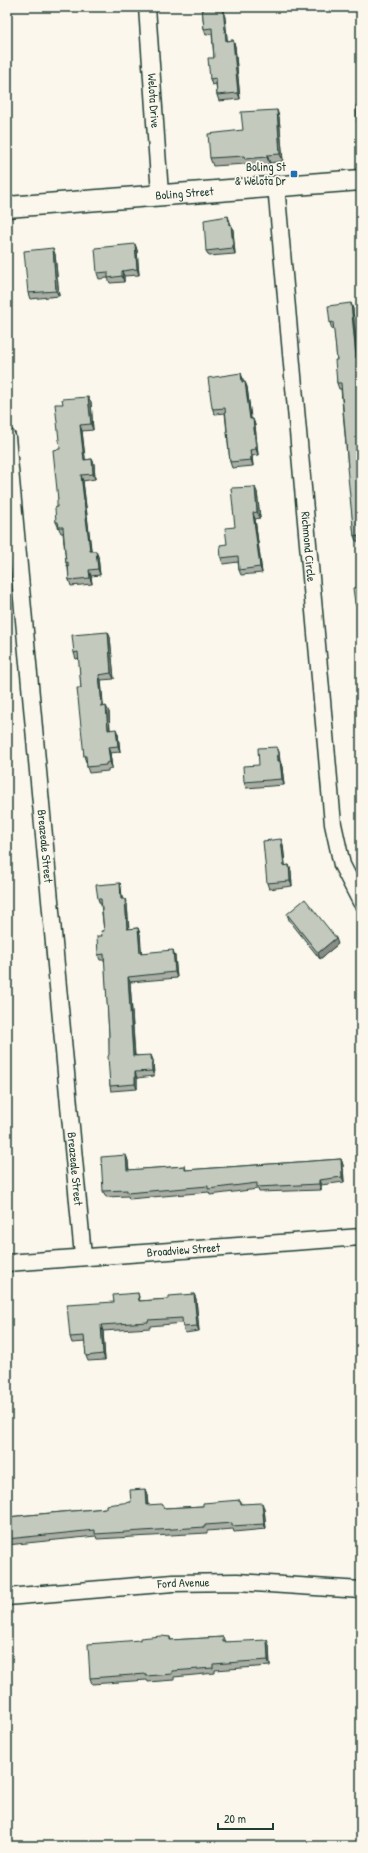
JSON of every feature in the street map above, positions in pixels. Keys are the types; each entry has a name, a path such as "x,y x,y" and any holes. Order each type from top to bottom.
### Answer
{"street":[{"name":"Welota Drive","path":"147,7 160,194"},
{"name":"Boling Street","path":"7,207 276,185 361,180"},
{"name":"Richmond Circle","path":"276,185 333,824 342,865 361,902"},
{"name":"Breazeale Street","path":"7,436 83,1256"},
{"name":"Broadview Street","path":"7,1263 83,1256 361,1237"},
{"name":"Ford Avenue","path":"7,1597 173,1583 237,1582 361,1590"}],"building":[{"path":"202,7 223,7 226,41 233,40 238,93 217,95 216,78 210,79 208,58 214,58 212,28 204,29"},
{"path":"361,104 361,122 357,122 356,105"},
{"path":"277,110 280,154 245,159 244,156 210,158 208,134 243,130 241,112"},
{"path":"228,216 229,225 231,224 233,248 206,251 204,220"},
{"path":"357,219 361,219 361,243 359,243"},
{"path":"135,244 137,269 122,271 122,276 108,278 108,272 97,273 95,248"},
{"path":"53,248 56,291 28,293 24,251"},
{"path":"351,303 356,358 361,357 361,563 358,535 354,536 341,383 337,383 335,360 337,360 333,322 330,323 328,306"},
{"path":"241,373 242,382 245,382 250,419 253,419 256,449 250,450 251,460 230,462 225,408 213,409 208,378"},
{"path":"88,397 91,424 80,425 84,460 92,459 93,474 81,475 90,551 96,551 98,569 89,570 90,578 69,580 63,527 59,527 58,522 56,522 55,508 57,507 58,500 53,450 60,449 55,404 63,404 62,399"},
{"path":"255,487 257,512 253,513 260,567 239,570 238,556 221,558 220,545 227,544 225,528 235,527 231,488"},
{"path":"358,575 361,575 361,619 360,603 355,603 353,588 359,587"},
{"path":"108,632 111,673 99,675 102,707 106,706 108,730 116,729 118,746 108,747 110,762 106,763 106,765 87,767 86,756 84,756 77,688 81,688 78,652 74,653 72,635"},
{"path":"277,747 282,779 244,782 243,766 259,765 258,748"},
{"path":"281,839 284,866 289,865 290,881 267,883 263,841"},
{"path":"120,883 121,899 125,899 127,929 138,928 140,953 173,950 175,972 128,977 133,1056 151,1055 152,1071 135,1072 135,1084 110,1086 108,1056 109,1034 104,954 98,955 97,936 102,936 101,931 104,931 101,899 98,899 96,885"},
{"path":"305,899 336,938 318,953 287,914"},
{"path":"126,1155 127,1170 185,1166 185,1170 341,1159 342,1177 319,1180 319,1184 257,1187 257,1183 208,1189 208,1186 127,1193 127,1190 103,1191 101,1157"},
{"path":"138,1293 139,1301 169,1299 169,1296 194,1294 197,1326 183,1327 182,1318 101,1325 103,1354 86,1356 84,1336 70,1337 67,1305 114,1302 113,1295"},
{"path":"145,1489 146,1505 162,1504 164,1508 203,1506 203,1503 240,1500 241,1504 262,1503 264,1524 232,1526 232,1523 205,1525 205,1527 95,1534 95,1530 7,1539 7,1517 106,1508 106,1505 131,1502 130,1490"},
{"path":"161,1636 170,1637 170,1640 223,1637 223,1642 267,1640 268,1660 213,1664 213,1668 172,1671 172,1674 146,1676 146,1674 90,1678 88,1644 140,1640 140,1638"}],"place":[{"name":"Boling St & Welota Dr","path":"294,174"}]}
